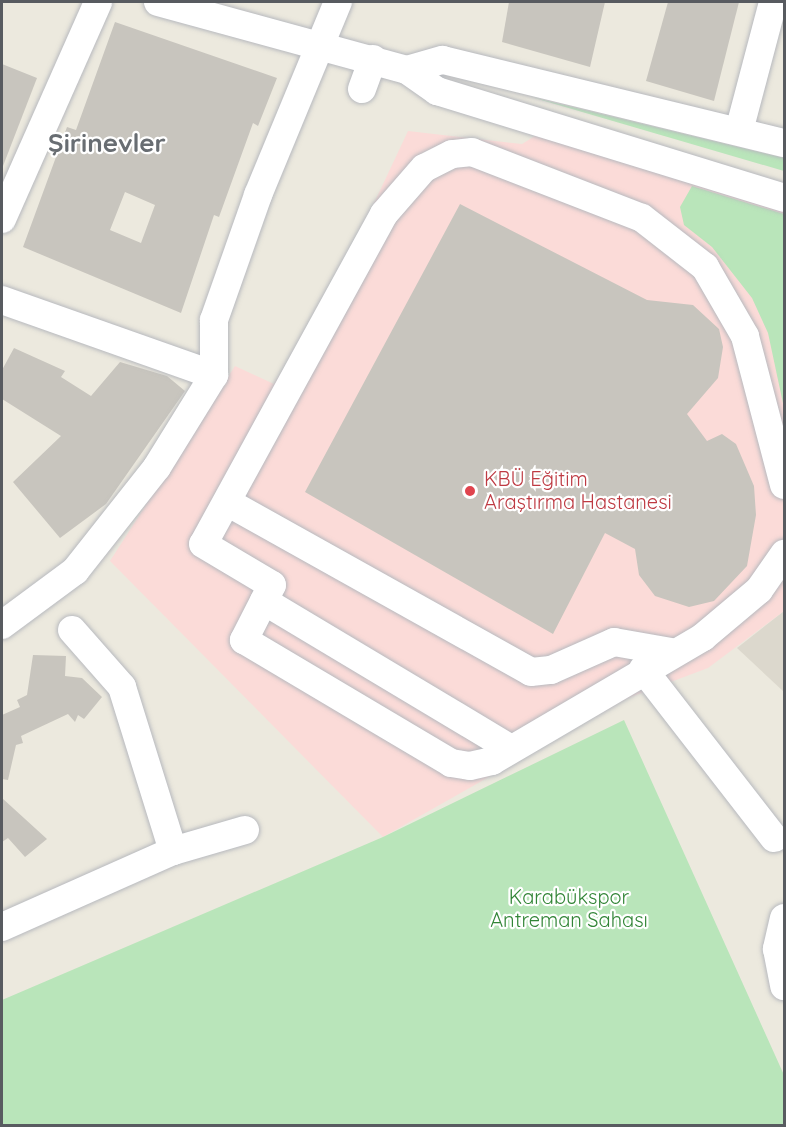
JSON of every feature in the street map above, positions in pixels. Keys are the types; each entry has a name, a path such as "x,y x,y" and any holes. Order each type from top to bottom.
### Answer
{"street":[{"path":"2,219 98,2"},
{"path":"158,2 317,43 407,70 437,91 784,198"},
{"path":"2,625 75,571 157,466 214,375 214,320 317,43 338,2"},
{"path":"739,132 773,2"},
{"path":"362,89 373,60"},
{"path":"407,70 443,60 784,143"},
{"path":"784,485 745,336 705,267 642,218 472,152 452,154 424,168 401,188 203,544 272,585 244,640 451,763 470,766 511,749 734,614 784,554"},
{"path":"2,300 214,375"},
{"path":"227,502 531,672 551,670 614,642 671,652"},
{"path":"264,601 511,749"},
{"path":"72,630 122,687 173,851"},
{"path":"643,669 774,838"},
{"path":"2,927 173,851 245,830"},
{"path":"784,918 777,949 784,986"}],"shaded area":[{"name":"KBÜ Eğitim Araştırma Hastanesi","path":"550,127 784,210 784,611 708,668 628,698 383,837 110,561 235,366 274,384 335,286 408,131 522,144"},
{"path":"784,611 784,692 737,648"}],"green space":[{"path":"531,97 784,158 784,171"},
{"path":"692,186 784,214 784,408 768,333 752,298 712,247 684,225 680,207"},
{"name":"Karabükspor Antreman Sahası","path":"624,720 784,1075 784,1125 2,1125 2,1000 383,837"}],"building":[{"path":"509,2 605,2 590,67 502,42"},
{"path":"668,2 739,2 714,101 646,81"},
{"path":"115,22 277,78 258,126 253,123 219,217 214,215 181,313 23,247 67,127 76,130","holes":["125,192 155,205 141,243 110,230"]},
{"path":"2,64 37,78 3,166 2,165"},
{"path":"460,204 647,300 693,305 719,329 723,347 718,378 687,414 707,441 722,434 736,444 754,486 756,515 747,566 714,601 689,607 655,596 639,575 635,549 605,533 553,634 305,492"},
{"path":"14,348 65,371 61,377 91,396 120,362 167,376 185,391 106,504 60,538 13,482 61,436 2,399 2,370"},
{"path":"33,655 66,656 65,676 82,678 102,697 84,719 78,715 75,722 68,714 21,736 23,743 16,745 8,780 2,779 2,715 20,707 17,700 27,695"},
{"path":"2,798 47,839 25,857 8,838 2,842"}],"place":[{"name":"KBÜ Eğitim Araştırma Hastanesi","path":"470,491"}],"district":[{"name":"Şirinevler","path":"107,143"}]}
